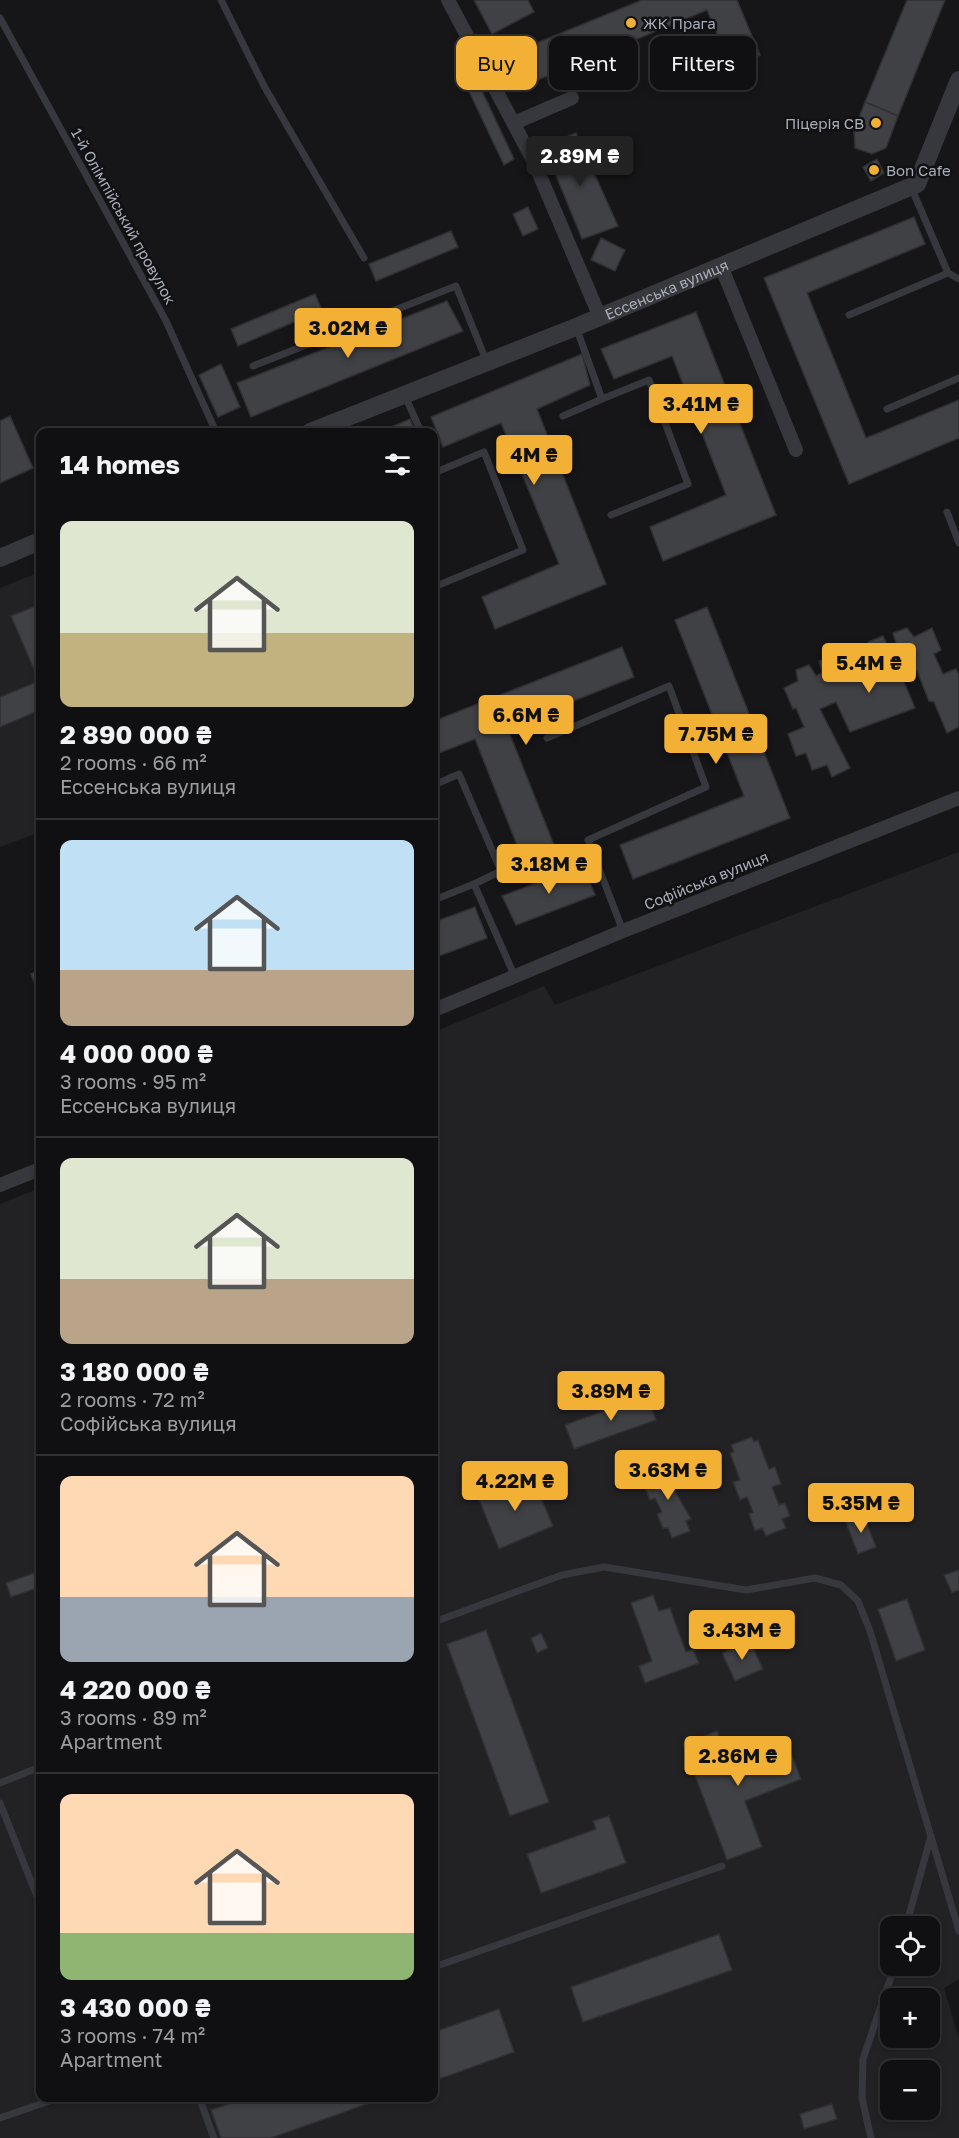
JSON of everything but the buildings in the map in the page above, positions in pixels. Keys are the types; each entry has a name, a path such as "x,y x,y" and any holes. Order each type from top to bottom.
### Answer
{"street":[{"path":"448,0 534,162 600,317"},
{"path":"910,187 917,184 951,110 959,80"},
{"path":"514,123 572,98"},
{"name":"Ессенська вулиця","path":"320,428 576,327 910,187"},
{"path":"722,266 796,450"},
{"path":"0,558 36,543"},
{"name":"Софійська вулиця","path":"438,1008 623,930 959,798"},
{"path":"0,1185 36,1171"}],"lane":[{"path":"221,0 264,86 364,258"},
{"name":"1-й Олімпійський провулок","path":"0,18 166,321 214,428"},
{"path":"910,187 948,273 959,279"},
{"path":"849,315 948,273"},
{"path":"253,366 456,286 487,362"},
{"path":"576,327 602,399"},
{"path":"887,409 959,378"},
{"path":"563,416 649,380 688,484 610,515"},
{"path":"405,396 419,428"},
{"path":"438,471 484,452 523,550 438,585"},
{"path":"946,512 959,543"},
{"path":"547,738 669,686 706,787 588,840 623,930"},
{"path":"438,783 459,774 501,871 438,898"},
{"path":"474,884 515,976"},
{"path":"438,1621 562,1575 604,1567 746,1590 815,1578 842,1585 858,1601 870,1631 959,1931"},
{"path":"0,1783 36,1769"},
{"path":"0,1803 36,1894"},
{"path":"909,1916 931,1836"},
{"path":"438,1966 722,1866"},
{"path":"871,2138 862,2098 863,2059 891,1976"},
{"path":"0,2118 46,2102"},
{"path":"201,2102 214,2138"}],"shaded area":[{"path":"36,574 36,834 0,847 0,588"},
{"path":"959,852 959,1979 944,1988 959,2039 959,2138 0,2138 0,1204 36,1190 36,2102 438,2102 438,1030 544,986 555,1005"}],"place":[{"name":"ЖК Прага","path":"631,23"},
{"name":"Піцерія СВ","path":"876,123"},
{"name":"Bon Cafe","path":"874,170"}]}
